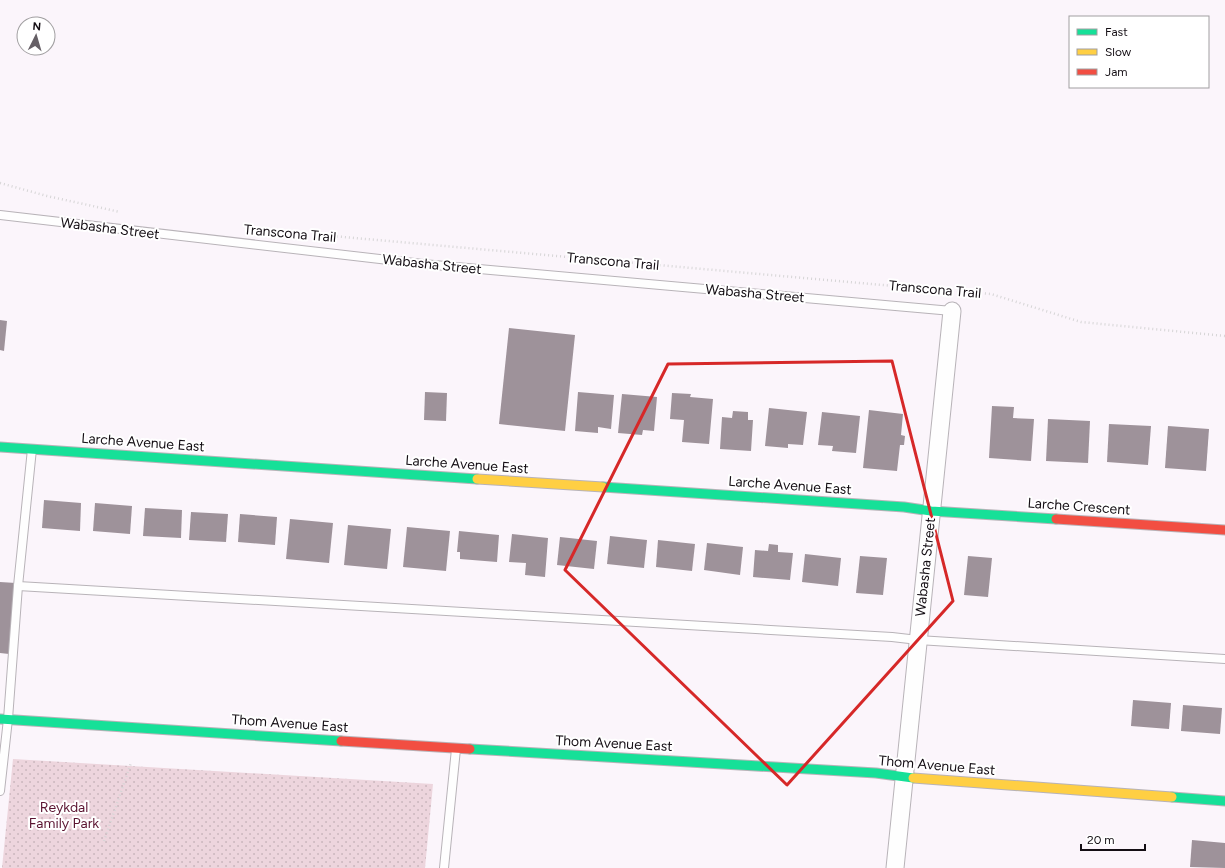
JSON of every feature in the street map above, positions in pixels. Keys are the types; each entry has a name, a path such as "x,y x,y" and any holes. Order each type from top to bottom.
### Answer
{"street":[{"name":"Wabasha Street","path":"895,868 952,311"},
{"name":"Larche Avenue East","path":"0,447 904,507 931,511"},
{"name":"Larche Crescent","path":"931,511 1225,530"},
{"name":"Thom Avenue East","path":"4,719 876,773 904,777 1225,802"}],"lane":[{"name":"Wabasha Street","path":"0,215 423,264 952,311"},
{"path":"0,791 4,719 32,449"},
{"path":"18,586 876,636 918,640 1225,659"},
{"path":"444,868 456,748"}],"path":[{"path":"0,183 47,196 124,213"},
{"name":"Transcona Trail","path":"321,235 991,294 1081,322 1225,336"},
{"path":"104,841 130,763"}],"highlighted area":[{"path":"892,361 953,601 787,785 565,570 668,364"}],"green space":[{"name":"Reykdal Family Park","path":"13,759 433,784 425,868 2,868"}],"building":[{"path":"0,320 7,321 4,351 0,350"},
{"path":"509,328 575,335 565,431 499,424"},
{"path":"425,392 447,393 446,421 424,420"},
{"path":"578,392 614,395 611,429 598,427 598,433 575,431"},
{"path":"672,393 691,394 690,397 713,399 709,444 682,442 684,420 670,419"},
{"path":"622,394 657,397 654,431 643,430 642,435 618,433"},
{"path":"992,406 1014,407 1013,418 1034,419 1031,461 989,458"},
{"path":"769,408 807,412 803,445 788,444 788,448 765,446"},
{"path":"869,410 903,414 901,435 905,436 904,445 900,445 897,471 863,468"},
{"path":"733,411 748,412 748,420 753,420 751,451 720,449 722,417 732,418"},
{"path":"822,412 860,416 856,453 832,451 833,446 818,445"},
{"path":"1048,419 1090,421 1088,463 1046,461"},
{"path":"1109,424 1151,426 1148,465 1107,462"},
{"path":"1168,426 1209,429 1206,471 1165,468"},
{"path":"44,500 81,503 80,531 42,528"},
{"path":"95,503 132,506 130,534 93,531"},
{"path":"145,508 182,510 181,538 143,536"},
{"path":"191,512 228,514 226,542 189,540"},
{"path":"240,514 277,517 275,545 238,542"},
{"path":"290,519 333,523 329,563 286,559"},
{"path":"348,525 391,529 387,569 344,565"},
{"path":"407,527 450,531 446,571 403,567"},
{"path":"459,531 499,535 497,562 460,559 460,552 457,552"},
{"path":"512,534 548,538 545,577 525,575 526,563 509,562"},
{"path":"610,536 647,540 644,568 607,564"},
{"path":"560,537 597,541 594,569 557,565"},
{"path":"658,540 695,544 692,571 656,567"},
{"path":"707,543 743,547 740,575 704,570"},
{"path":"769,544 778,545 778,552 793,553 790,580 753,577 755,550 768,551"},
{"path":"805,554 841,558 838,586 802,582"},
{"path":"860,556 887,558 883,595 856,593"},
{"path":"968,556 992,558 988,597 964,595"},
{"path":"0,582 16,583 9,654 0,653"},
{"path":"1133,700 1171,703 1169,729 1131,726"},
{"path":"1183,705 1222,708 1220,734 1181,731"},
{"path":"1192,840 1225,843 1225,868 1190,867"}],"traffic: fast":[{"path":"0,447 477,479"},
{"path":"603,487 904,507 931,511 1056,519"},
{"path":"0,719 341,741"},
{"path":"470,749 876,773 913,778"},
{"path":"1172,797 1225,801"}],"traffic: slow":[{"path":"477,479 603,487"},
{"path":"913,778 1172,797"}],"traffic: jam":[{"path":"1056,519 1225,530"},
{"path":"341,741 470,749"}]}
